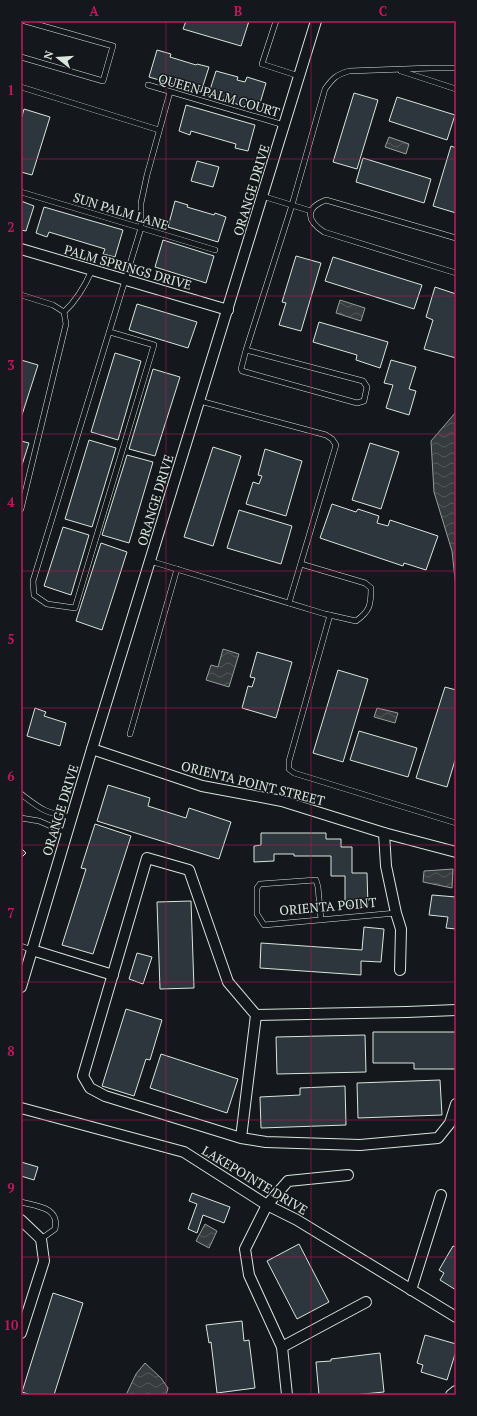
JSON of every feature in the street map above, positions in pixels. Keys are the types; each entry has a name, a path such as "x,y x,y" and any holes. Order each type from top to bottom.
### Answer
{"street":[{"name":"ORANGE DRIVE","path":"21,987 92,749 316,21"},
{"name":"PALM SPRINGS DRIVE","path":"21,249 228,310"},
{"name":"ORIENTA POINT STREET","path":"92,749 202,786 282,802 384,833 456,852"},
{"name":"ORIENTA POINT","path":"384,833 386,866 396,913 401,928 400,970"},
{"path":"241,1138 256,1015 228,982 189,870 147,858 83,1076 90,1088 105,1096 241,1138 266,1142 360,1145 438,1138 450,1123 456,1104"},
{"path":"32,950 113,975"},
{"path":"256,1015 456,1010"},
{"name":"LAKEPOINTE DRIVE","path":"21,1108 184,1152 267,1205 297,1220 456,1318"},
{"path":"287,1395 282,1347 249,1274 245,1249 267,1205 288,1181 348,1175"},
{"path":"411,1290 441,1195"},
{"path":"21,1220 41,1239 44,1261 21,1333"},
{"path":"282,1347 366,1302"},
{"path":"450,1395 456,1391"}],"lane":[{"path":"21,57 103,81 113,46 25,21"},
{"path":"276,21 262,64 299,76"},
{"path":"246,350 363,381 367,387 364,401 357,403 242,371 241,369 246,350 292,205 325,88 337,74 349,71 456,68"},
{"path":"396,69 456,89"},
{"name":"QUEEN PALM COURT","path":"148,85 284,125"},
{"path":"21,89 159,130"},
{"path":"110,332 154,345 75,608 47,604 34,595 33,581 141,228 141,203 170,92"},
{"name":"SUN PALM LANE","path":"21,192 215,250"},
{"path":"262,196 311,211"},
{"path":"456,238 326,200 316,204 310,215 314,226 324,232 456,273"},
{"path":"64,312 74,303 88,280 92,270"},
{"path":"21,295 53,306 64,312"},
{"path":"21,509 66,324 64,312"},
{"path":"200,401 326,435 332,439 336,445 289,603"},
{"path":"150,561 330,615 356,621 362,617 371,604 371,588 365,583 301,564"},
{"path":"130,734 177,569"},
{"path":"330,615 289,761 289,769 294,773 456,823"},
{"path":"21,795 40,809 53,814 72,817"},
{"path":"21,818 39,821 67,833"},
{"name":"ORIENTA POINT","path":"321,920 316,880 260,884 257,888 257,914 264,925 321,920 396,913"},
{"path":"21,946 32,950"},
{"path":"21,1202 47,1210 55,1216 55,1229 41,1239"}],"water":[{"path":"389,137 409,144 406,154 385,147"},
{"path":"340,300 365,308 361,321 336,313"},
{"path":"456,412 456,589 452,551 434,492 431,441"},
{"path":"223,649 239,654 229,687 206,680 211,665 218,667"},
{"path":"377,708 398,713 395,723 374,717"},
{"path":"453,869 452,888 423,882 424,871"},
{"path":"205,1224 217,1231 209,1248 196,1241"},
{"path":"145,1363 161,1378 168,1388 166,1395 126,1395 136,1374"}],"building":[{"path":"186,21 249,21 241,46 183,29"},
{"path":"157,50 171,54 170,57 196,65 209,67 201,92 149,77"},
{"path":"216,71 238,77 237,80 245,82 247,77 266,83 258,110 208,96"},
{"path":"354,93 378,100 357,169 333,162"},
{"path":"397,97 455,115 447,140 389,121"},
{"path":"186,105 255,125 248,151 235,148 236,144 191,131 190,135 179,131"},
{"path":"24,109 50,117 32,175 21,172 21,120"},
{"path":"451,146 456,148 456,213 433,206"},
{"path":"363,158 431,179 424,203 356,182"},
{"path":"197,161 219,167 213,187 191,181"},
{"path":"21,201 34,206 26,231 21,230"},
{"path":"175,201 188,205 187,207 226,217 218,242 168,227"},
{"path":"44,207 123,230 115,257 103,254 105,249 49,232 47,237 36,233"},
{"path":"163,240 214,256 206,283 155,267"},
{"path":"296,256 321,263 301,331 279,325 286,303 282,302"},
{"path":"333,257 422,285 414,309 325,281"},
{"path":"435,287 456,294 456,358 424,349 433,320 426,317"},
{"path":"137,304 197,322 188,348 129,330"},
{"path":"319,322 388,342 380,368 356,360 357,355 313,342"},
{"path":"115,353 141,361 118,440 91,432"},
{"path":"21,360 38,365 21,418"},
{"path":"391,360 416,367 409,389 416,391 409,415 386,408 393,385 384,383"},
{"path":"153,369 180,377 155,456 129,449"},
{"path":"89,440 116,448 92,527 65,519"},
{"path":"21,441 29,443 21,468"},
{"path":"370,443 399,452 381,509 352,500"},
{"path":"213,447 241,456 213,546 184,537"},
{"path":"265,449 302,461 286,516 246,504 253,482 259,484 262,476 258,475"},
{"path":"127,455 153,462 129,543 102,535"},
{"path":"332,504 356,512 358,509 379,516 377,523 388,526 390,520 438,536 426,570 404,563 403,566 320,538"},
{"path":"239,510 292,526 281,564 227,548"},
{"path":"63,527 89,535 71,595 44,586"},
{"path":"101,543 127,552 102,630 76,621"},
{"path":"257,652 292,662 276,718 242,708 248,686 252,687 255,678 250,677"},
{"path":"338,670 368,679 343,762 313,753"},
{"path":"445,687 456,690 456,757 447,787 416,778"},
{"path":"35,708 46,712 44,716 66,723 60,746 27,736"},
{"path":"359,731 417,748 408,777 350,760"},
{"path":"108,785 150,798 148,806 186,818 189,808 231,822 219,859 97,821"},
{"path":"95,824 131,836 93,954 62,945 86,869 81,868"},
{"path":"261,833 326,833 326,839 341,839 341,847 352,847 352,873 367,873 368,906 345,906 345,876 331,876 331,856 294,856 294,854 274,854 274,861 254,862 254,846 261,845"},
{"path":"21,848 26,853 21,858"},
{"path":"432,895 456,897 456,929 446,928 448,917 429,915"},
{"path":"191,901 194,988 160,989 157,902"},
{"path":"364,927 384,929 381,962 361,961 361,975 260,968 261,943 362,950"},
{"path":"137,953 152,957 143,984 129,979"},
{"path":"126,1009 162,1020 150,1060 146,1059 134,1096 102,1086"},
{"path":"373,1032 456,1032 456,1069 414,1069 414,1063 373,1063"},
{"path":"365,1035 366,1072 277,1074 276,1037"},
{"path":"161,1054 238,1079 227,1113 150,1088"},
{"path":"440,1080 442,1115 358,1118 357,1083"},
{"path":"345,1086 346,1125 261,1128 260,1097 300,1095 300,1088"},
{"path":"21,1162 38,1167 34,1180 21,1176"},
{"path":"192,1193 230,1207 224,1223 203,1215 197,1233 188,1229 197,1204 189,1201"},
{"path":"299,1244 329,1302 297,1319 267,1261"},
{"path":"453,1246 456,1247 456,1290 440,1280 444,1273 439,1270"},
{"path":"53,1293 83,1303 54,1395 31,1395 22,1392"},
{"path":"242,1321 244,1341 249,1340 255,1388 217,1393 211,1342 209,1343 206,1325"},
{"path":"425,1335 456,1344 456,1351 447,1380 421,1372 423,1365 417,1363"},
{"path":"380,1353 384,1392 353,1395 319,1395 316,1362"}]}
